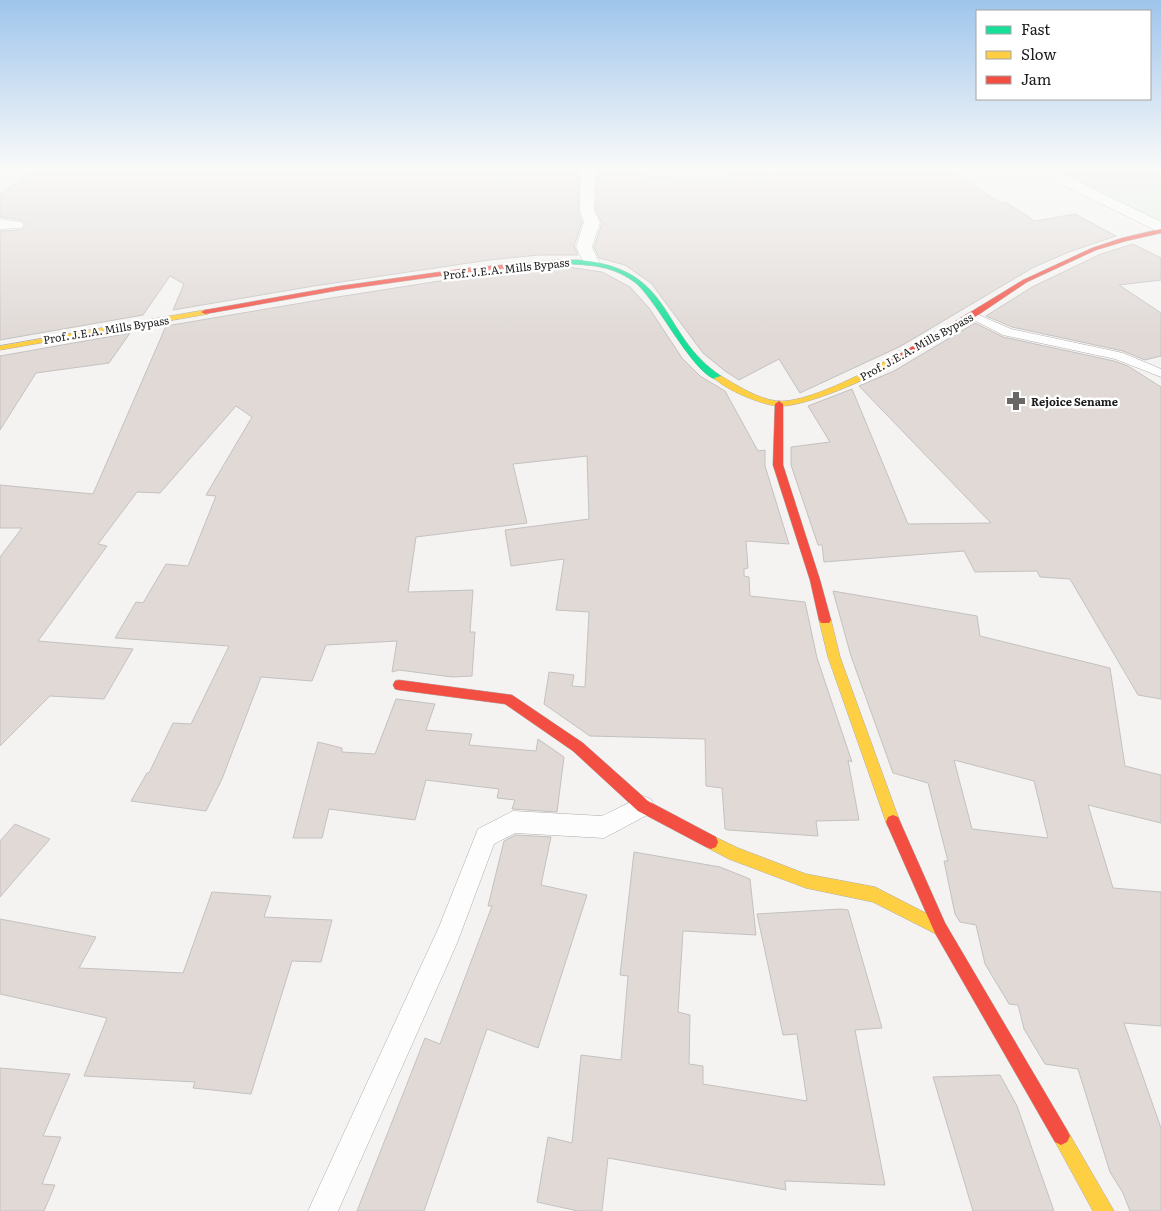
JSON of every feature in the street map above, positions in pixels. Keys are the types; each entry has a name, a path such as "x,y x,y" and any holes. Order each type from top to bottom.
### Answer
{"street":[{"path":"0,224 16,225"},
{"path":"591,262 584,247 592,224"},
{"path":"1148,224 1161,230"},
{"name":"Prof. J.E.A. Mills Bypass","path":"0,348 340,288 468,270 567,260 591,262 616,270 637,280 649,292 691,354 713,375 742,391 779,404 808,399 886,365 972,315 1025,280 1094,249 1161,230"},
{"path":"779,404 778,465 815,580 834,657 885,803 940,928 1104,1211"},
{"path":"398,685 508,699 578,747 643,806 734,854 806,881 875,895 940,928"}],"lane":[{"path":"972,315 1007,332 1119,356 1161,373"},
{"path":"323,1211 448,934 486,837 513,822 604,827 643,806"}],"building":[{"path":"25,224 581,224 574,246 578,255 539,255 489,260 314,286 173,310 184,284 170,276 143,315 0,340 0,231 21,230 26,225"},
{"path":"602,224 1093,224 1116,236 1069,252 1034,267 901,346 800,393 779,359 739,380 725,371 703,353 651,283 625,265 599,258 594,247"},
{"path":"1133,244 1161,258 1161,280 1119,285 1161,313 1161,356 1145,360 1123,351 1012,327 986,316 1032,287 1101,254"},
{"path":"568,267 602,272 630,287 649,308 682,358 700,376 725,391 758,451 765,450 765,466 789,544 746,541 748,568 744,569 744,576 749,577 750,596 805,602 817,658 852,762 848,760 859,820 816,821 818,836 725,829 722,788 706,786 705,739 590,736 544,704 549,672 574,675 572,686 585,687 589,612 556,610 564,559 511,566 505,530 589,519 587,456 513,464 527,523 416,537 408,592 473,590 470,632 475,632 472,676 452,677 399,670 392,672 397,641 326,645 312,681 261,677 222,779 206,811 131,801 147,773 149,773 173,723 191,724 229,646 115,638 136,602 143,603 166,564 188,566 216,496 206,495 252,417 236,406 160,493 137,492 98,544 107,546 38,641 133,649 104,699 50,696 0,746 0,557 22,528 0,528 0,485 93,494 166,326 478,275"},
{"path":"975,323 1003,337 1114,361 1128,366 1161,387 1161,699 1138,695 1070,579 1040,577 1037,571 975,572 964,551 824,562 822,545 818,545 791,465 791,447 830,442 808,406 852,389 908,524 991,523 859,386 894,371"},
{"path":"130,333 109,363 36,373 0,430 0,356"},
{"path":"833,591 977,616 980,636 1110,668 1125,766 1161,775 1161,823 1088,805 1113,888 1161,892 1161,1026 1124,1023 1161,1128 1161,1211 1130,1211 1123,1193 1110,1172 1078,1069 1045,1064 1024,1029 1018,1005 1009,1004 985,964 976,925 960,922 955,914 944,861 948,861 928,783 893,773 851,656","holes":["954,760 1034,781 1048,838 972,829"]},
{"path":"396,699 435,704 426,730 472,734 469,745 536,751 538,739 564,757 557,812 512,809 515,800 497,798 499,789 426,780 415,820 329,809 322,838 293,838 318,742 342,748 342,752 375,754"},
{"path":"15,824 50,839 0,897 0,841"},
{"path":"515,835 551,837 541,885 587,895 538,1048 487,1029 424,1211 357,1211 425,1038 440,1044 492,906 488,906 504,841"},
{"path":"634,852 720,867 750,879 756,935 683,931 678,1012 690,1015 689,1064 703,1066 703,1084 807,1101 797,1034 783,1035 757,914 848,910 882,1028 855,1030 885,1185 785,1181 786,1190 608,1158 602,1211 578,1211 537,1202 548,1137 572,1143 581,1055 621,1060 628,976 620,975"},
{"path":"212,892 271,896 264,917 332,920 321,962 292,961 251,1094 193,1088 195,1082 84,1076 107,1018 0,994 0,919 96,937 79,968 183,973"},
{"path":"0,1068 70,1074 43,1136 61,1137 42,1184 55,1185 44,1211 0,1211"},
{"path":"1000,1075 1017,1106 1054,1211 973,1211 933,1077"}],"traffic: fast":[{"path":"559,262 579,262 610,267 637,280 655,299 693,355 707,370 718,378"}],"traffic: slow":[{"path":"0,348 205,312"},
{"path":"718,378 762,400 778,404 788,404 836,388 892,361"},
{"path":"825,620 834,657 893,822"},
{"path":"711,842 734,854 806,881 875,895 940,928"},
{"path":"1061,1136 1104,1211"}],"traffic: jam":[{"path":"892,361 972,315 1025,281 1094,249 1124,239 1161,231"},
{"path":"205,312 340,288 468,270 559,262"},
{"path":"779,404 778,465 815,580 825,620"},
{"path":"399,685 508,699 578,747 643,806 711,842"},
{"path":"893,822 940,928 1061,1136"}],"place":[{"name":"Rejoice Sename","path":"1016,401"}]}
